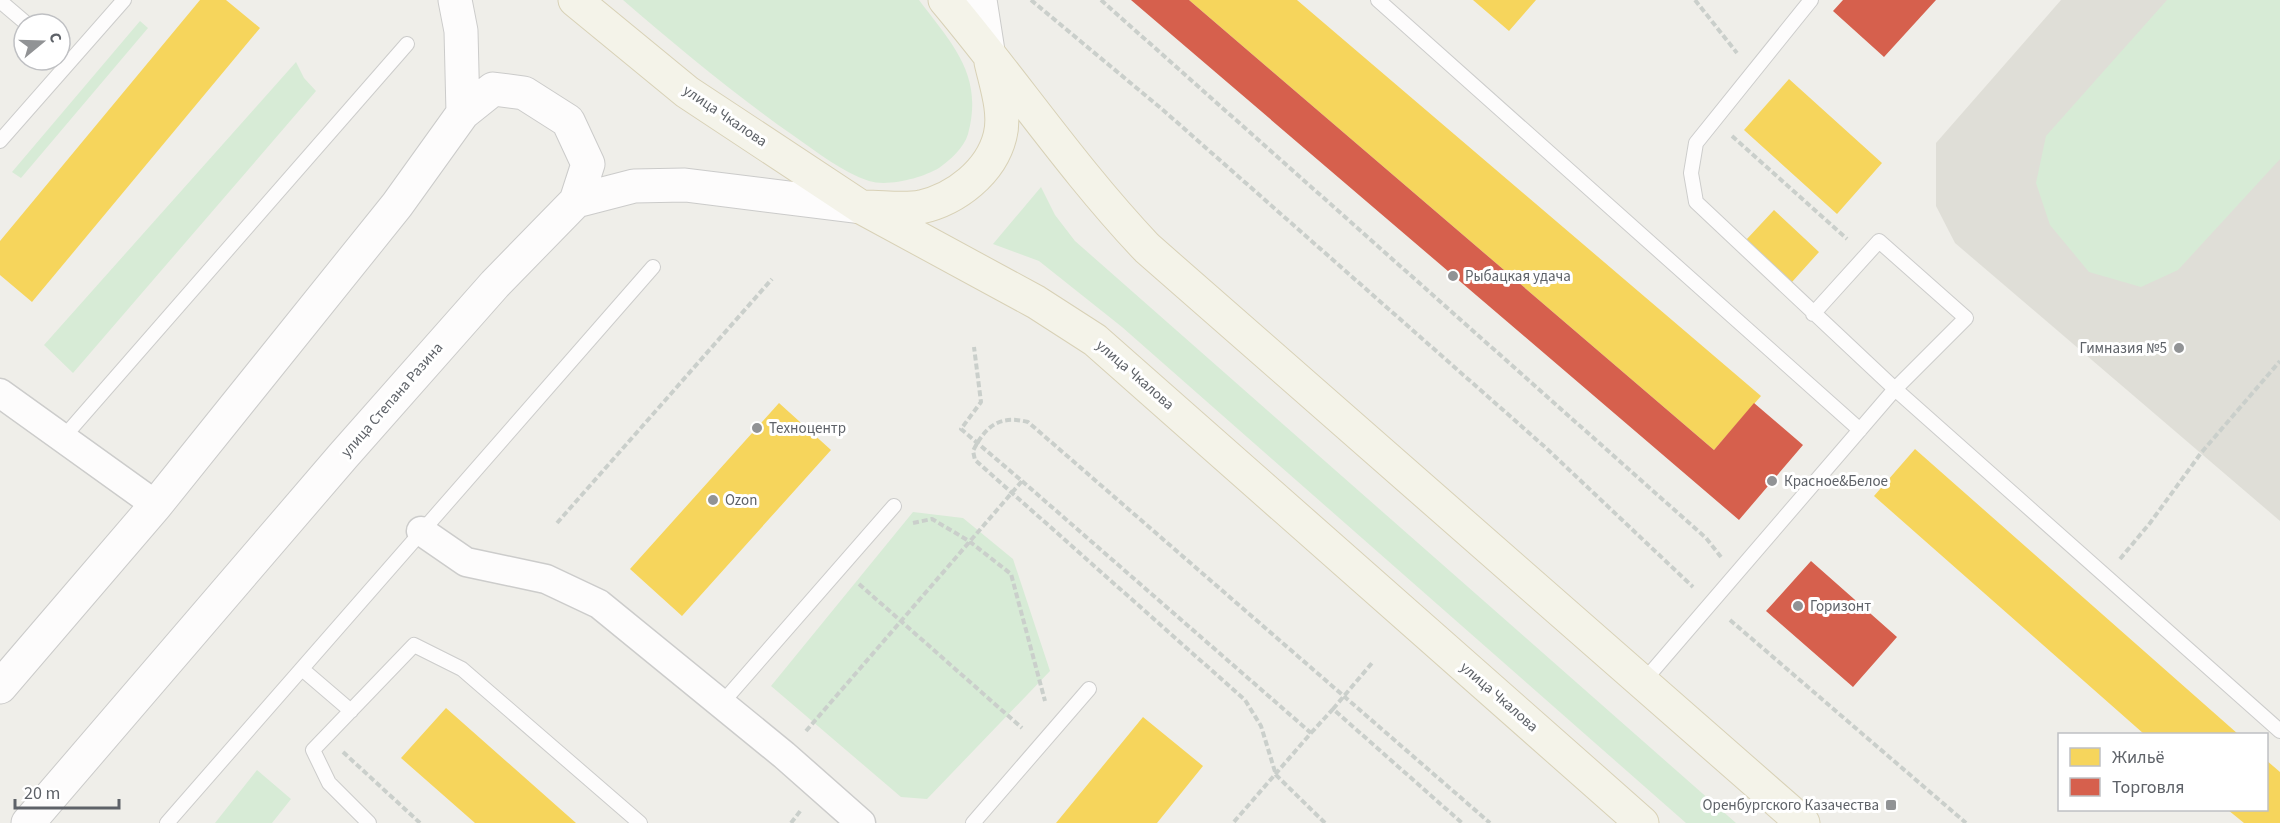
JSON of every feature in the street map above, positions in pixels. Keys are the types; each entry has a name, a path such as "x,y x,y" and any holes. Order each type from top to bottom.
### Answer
{"main road":[{"path":"455,0 461,31 463,113"},
{"name":"улица Чкалова","path":"574,0 687,92 861,207 1036,302 1095,340 1642,823"},
{"path":"945,0 988,51 1066,156 1107,206 1147,248 1803,823"},
{"path":"576,201 634,186 685,185 861,207 919,207 950,199 983,170 1000,135 999,99 980,0"},
{"path":"0,687 156,505 397,205 463,113 493,89 524,93 568,121 588,164 576,201"},
{"name":"улица Степана Разина","path":"28,823 343,456 495,284 576,201"}],"street":[{"path":"0,393 156,505"},
{"path":"422,531 466,562 546,579 599,604 722,703 861,823"}],"lane":[{"path":"72,48 124,0"},
{"path":"1378,0 1860,430"},
{"path":"1811,0 1696,143 1691,173 1696,202 1895,389 2280,731"},
{"path":"0,2 12,12"},
{"path":"62,439 407,44"},
{"path":"0,141 52,72"},
{"path":"1643,682 1895,389 1966,318 1879,241 1813,314"},
{"path":"167,823 652,267"},
{"path":"722,703 894,506"},
{"path":"369,823 329,783 313,750 414,645 462,669 640,823"},
{"path":"302,669 351,711"},
{"path":"973,823 1089,689"}],"path":[{"path":"1031,0 1172,118 1545,447 1710,603 1966,823"},
{"path":"1101,0 1706,538 1735,574"},
{"path":"1695,0 1752,72"},
{"path":"1714,120 1866,256"},
{"path":"557,523 772,279"},
{"path":"974,347 981,402 961,429 1311,734"},
{"path":"2106,577 2150,523 2201,453 2280,361"},
{"path":"1325,823 1276,775 1261,726 1245,700 975,460 974,451 977,443 1000,421 1010,418 1028,422 1490,823"},
{"path":"784,755 902,622 1022,481"},
{"path":"870,532 932,519 969,541 1011,574 1053,731"},
{"path":"840,568 1040,745"},
{"path":"1233,823 1372,663"},
{"path":"1333,709 1461,823"},
{"path":"326,737 420,823"}],"shaded area":[{"name":"Гимназия №5","path":"2061,0 2280,0 2280,521 1955,243 1936,206 1936,143"}],"green space":[{"path":"623,0 919,0 953,46 968,77 972,94 972,113 968,134 960,149 939,168 905,180 886,183 869,181 839,167 750,104"},
{"path":"2167,0 2280,0 2280,159 2178,270 2141,287 2089,272 2050,225 2036,183 2046,136"},
{"path":"140,21 148,28 21,178 12,172"},
{"path":"296,62 304,78 316,91 73,373 44,345"},
{"path":"1041,187 1055,215 1075,241 1736,823 1686,823 1122,327 1039,261 993,244"},
{"path":"913,512 963,518 1013,559 1050,671 927,799 901,797 771,686"},
{"path":"257,770 291,799 272,823 215,823"}],"building: Жильё":[{"path":"200,0 226,0 260,28 32,302 0,275 0,241"},
{"path":"1189,0 1297,0 1761,396 1714,450"},
{"path":"1473,0 1536,0 1509,31"},
{"path":"1789,79 1882,163 1837,214 1744,130"},
{"path":"1774,210 1819,252 1792,282 1746,240"},
{"path":"779,403 831,450 682,616 630,569"},
{"path":"1915,449 2237,733 2143,733 1874,496"},
{"path":"446,708 576,823 475,823 401,758"},
{"path":"1143,717 1203,766 1157,823 1056,823"},
{"path":"2268,762 2280,772 2280,823 2244,823 2229,811 2268,811"}],"building: Торговля":[{"path":"1131,0 1189,0 1714,450 1754,403 1803,445 1739,520"},
{"path":"1843,0 1936,0 1884,57 1833,11"},
{"path":"1811,561 1897,637 1853,687 1766,611"}],"place":[{"name":"Рыбацкая удача","path":"1453,276"},
{"name":"Гимназия №5","path":"2179,348"},
{"name":"Техноцентр","path":"757,428"},
{"name":"Красное&Белое","path":"1772,481"},
{"name":"Ozon","path":"713,500"},
{"name":"Горизонт","path":"1798,606"},
{"name":"Оренбургского Казачества","path":"1891,805"}]}
